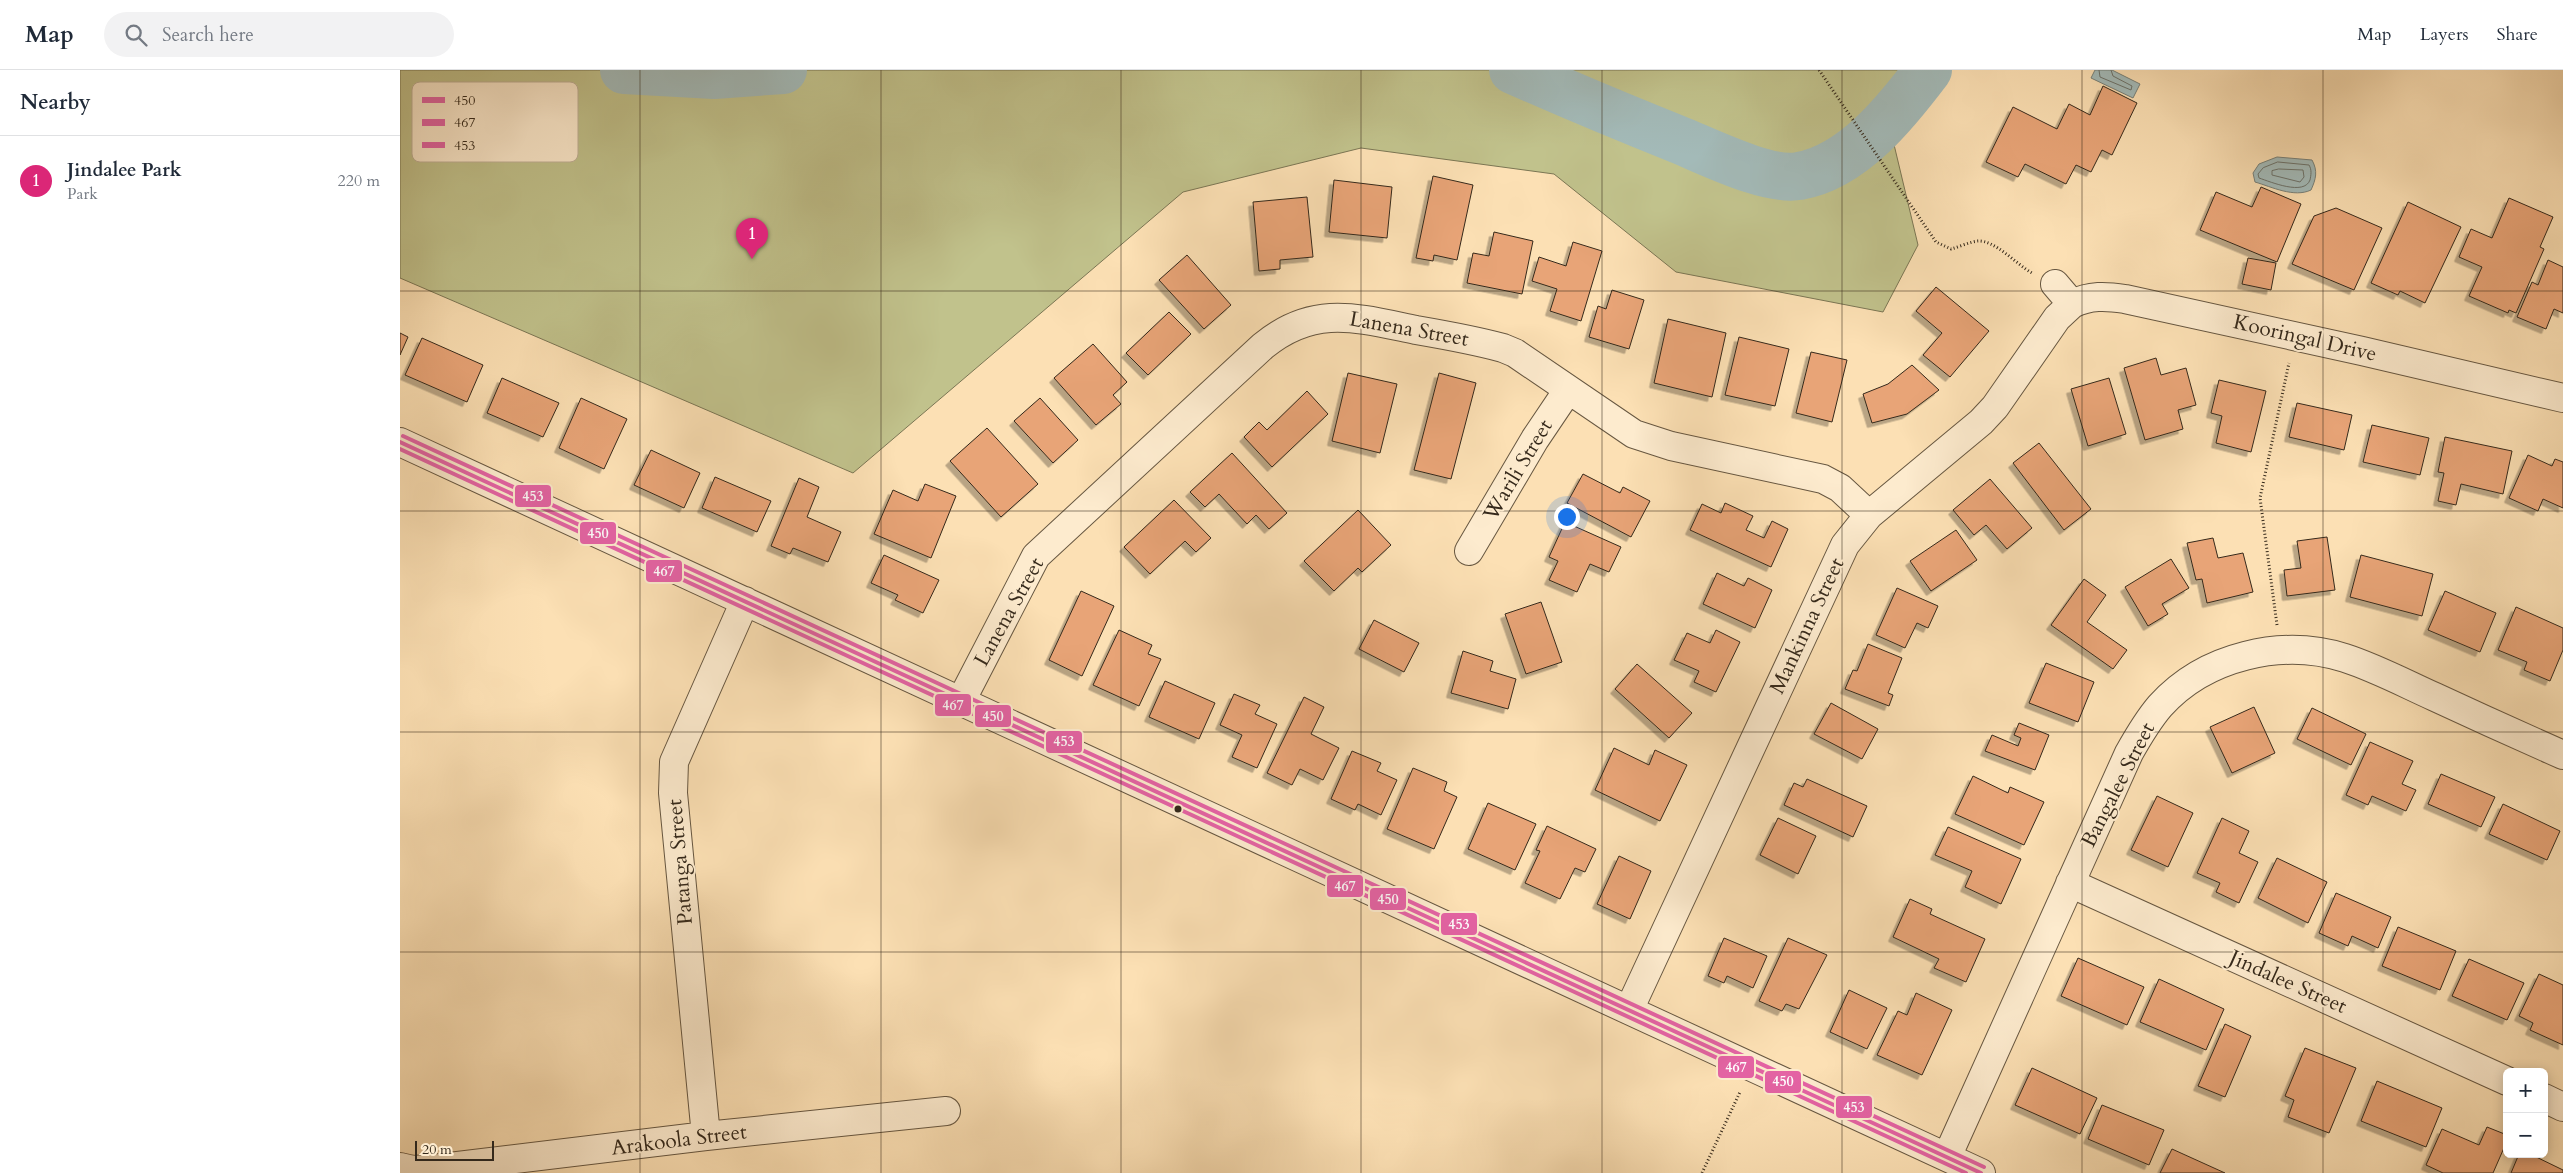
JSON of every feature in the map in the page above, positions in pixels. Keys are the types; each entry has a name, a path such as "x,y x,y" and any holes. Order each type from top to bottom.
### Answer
{"street":[{"name":"Kooringal Drive","path":"2063,294 2119,298 2298,336 2563,398"},
{"name":"Mankinna Street","path":"1629,1010 1836,561 1854,532 1869,515 1981,422 1995,407 2057,318 2063,294"},
{"name":"Lanena Street","path":"961,701 1036,556 1281,332 1321,318 1345,317 1371,320 1503,348 1515,353 1634,434 1671,446 1823,480 1840,488 1869,515"},
{"name":"Warili Street","path":"1469,551 1534,440 1568,390"},
{"path":"400,442 1982,1173"},
{"name":"Patanga Street","path":"706,1136 673,793 674,762 745,601"},
{"name":"Bangalee Street","path":"1947,1157 2129,753 2160,706 2187,683 2239,657 2279,650 2312,651 2352,661 2563,755"},
{"name":"Jindalee Street","path":"2070,883 2503,1079"},
{"path":"2548,1100 2563,1106"},
{"name":"Arakoola Street","path":"408,1170 946,1111"}],"path":[{"path":"1819,70 1936,242 1950,249 1976,241 1990,243 2063,294"},
{"path":"2279,650 2260,498 2290,358 2298,336"},
{"path":"1702,1173 1751,1066"}],"green space":[{"path":"400,70 1945,70 1891,132 1918,245 1883,312 1676,272 1554,174 1361,148 1183,192 853,473 400,278"}],"water":[{"path":"1917,70 1939,70 1891,132 1861,154 1821,170 1855,143"},
{"path":"2095,70 2112,70 2140,84 2133,98 2091,78"},
{"path":"2277,157 2312,160 2316,175 2311,190 2297,193 2290,192 2255,182 2253,173 2259,164"}],"building":[{"path":"2103,86 2137,103 2112,155 2102,150 2091,172 2076,165 2066,184 2025,164 2018,177 1986,162 2013,107 2057,129 2069,104 2090,115"},
{"path":"1433,176 1473,185 1457,260 1434,255 1433,261 1416,258"},
{"path":"1334,180 1392,187 1387,238 1329,232"},
{"path":"2261,187 2301,204 2277,262 2200,230 2216,192 2252,207"},
{"path":"1307,197 1313,257 1280,260 1280,269 1259,271 1253,202"},
{"path":"2509,198 2553,217 2540,247 2544,249 2516,313 2509,310 2508,313 2469,296 2482,267 2459,257 2471,229 2492,238"},
{"path":"2408,202 2461,227 2425,303 2400,291 2398,295 2371,283"},
{"path":"2336,208 2382,228 2354,290 2292,264 2314,216"},
{"path":"1494,232 1533,241 1522,294 1467,283 1473,253 1489,256"},
{"path":"1573,242 1602,251 1581,321 1550,311 1557,289 1532,281 1539,257 1566,266"},
{"path":"1187,255 1231,305 1204,329 1159,280"},
{"path":"2248,258 2276,263 2271,290 2242,284"},
{"path":"2548,260 2563,267 2563,313 2554,309 2546,329 2517,317 2532,282 2538,285"},
{"path":"1936,287 1989,331 1950,377 1923,355 1942,333 1916,311"},
{"path":"1612,290 1644,300 1629,349 1589,337 1598,306 1606,309"},
{"path":"1169,312 1191,334 1148,375 1126,353"},
{"path":"1668,319 1726,333 1712,397 1654,383"},
{"path":"400,333 408,337 400,355"},
{"path":"1739,337 1789,349 1775,406 1725,395"},
{"path":"422,338 483,365 467,402 405,375"},
{"path":"1093,344 1127,382 1113,395 1121,404 1096,425 1054,378"},
{"path":"1811,352 1847,360 1832,422 1796,413"},
{"path":"2156,358 2161,375 2186,368 2196,405 2178,410 2183,429 2145,440 2124,368"},
{"path":"1912,365 1939,390 1907,414 1872,423 1863,394 1888,384"},
{"path":"1348,373 1397,384 1380,453 1332,441"},
{"path":"1439,373 1476,383 1451,479 1414,470"},
{"path":"502,378 559,403 543,437 487,413"},
{"path":"2109,378 2126,434 2088,446 2071,389"},
{"path":"2219,380 2266,391 2251,452 2216,443 2222,416 2211,413"},
{"path":"1307,391 1328,414 1272,467 1244,437 1259,422 1267,430"},
{"path":"581,398 627,419 604,469 559,448"},
{"path":"1040,398 1078,440 1053,463 1014,421"},
{"path":"2297,403 2352,415 2344,450 2289,437"},
{"path":"2372,425 2429,438 2420,475 2363,462"},
{"path":"987,428 1038,484 1001,517 950,461"},
{"path":"2445,437 2512,451 2503,494 2461,484 2456,505 2438,501 2444,473 2438,472"},
{"path":"2039,443 2091,509 2064,530 2013,463"},
{"path":"651,450 700,473 684,508 634,485"},
{"path":"1232,453 1287,513 1269,529 1256,515 1247,524 1219,494 1205,507 1190,492"},
{"path":"2528,455 2552,466 2555,459 2563,462 2563,508 2543,499 2538,511 2509,498"},
{"path":"1583,474 1620,493 1623,487 1650,501 1631,537 1567,503"},
{"path":"715,477 771,501 757,532 702,508"},
{"path":"799,478 819,487 807,517 841,532 828,562 793,548 790,554 771,546"},
{"path":"1990,479 2032,528 2007,549 1986,525 1974,535 1953,510"},
{"path":"925,484 956,496 931,558 874,534 893,490 918,501"},
{"path":"1174,500 1211,538 1196,552 1185,541 1150,574 1124,547"},
{"path":"1725,503 1753,516 1746,530 1764,538 1772,521 1788,529 1771,567 1690,530 1702,504 1721,513"},
{"path":"1358,510 1391,545 1362,572 1358,568 1334,591 1304,561"},
{"path":"1565,522 1621,547 1609,572 1590,564 1577,592 1549,580 1558,561 1549,557"},
{"path":"1956,530 1977,560 1931,591 1910,561"},
{"path":"2327,537 2335,590 2287,596 2284,570 2301,568 2297,541"},
{"path":"2213,538 2218,558 2243,553 2253,592 2207,603 2202,579 2196,580 2187,543"},
{"path":"884,555 939,580 923,613 895,600 898,595 871,583"},
{"path":"2361,555 2433,574 2422,616 2350,597"},
{"path":"2171,559 2189,588 2162,604 2168,614 2148,626 2125,587"},
{"path":"1717,573 1744,586 1748,578 1772,590 1755,628 1703,604"},
{"path":"2084,579 2106,595 2087,622 2127,650 2113,669 2051,625"},
{"path":"1897,588 1938,606 1928,628 1917,623 1905,648 1876,635"},
{"path":"1081,591 1114,606 1082,676 1049,660"},
{"path":"2445,591 2496,613 2480,652 2428,630"},
{"path":"1541,602 1562,662 1526,674 1505,614"},
{"path":"2516,607 2563,628 2563,650 2550,681 2524,670 2527,662 2498,650"},
{"path":"1374,620 1419,643 1404,672 1359,649"},
{"path":"1119,630 1152,645 1148,654 1161,659 1139,706 1093,685"},
{"path":"1716,630 1740,642 1716,692 1694,682 1699,671 1674,660 1687,633 1710,643"},
{"path":"1868,644 1902,658 1888,693 1893,695 1889,706 1845,689 1853,670 1857,671"},
{"path":"1463,651 1493,661 1490,671 1516,679 1508,709 1451,693"},
{"path":"2046,663 2094,682 2078,722 2029,703"},
{"path":"1637,664 1692,713 1669,738 1615,689"},
{"path":"1165,681 1215,703 1199,739 1149,717"},
{"path":"1234,694 1260,705 1255,714 1277,724 1257,768 1232,757 1242,735 1220,725"},
{"path":"1304,697 1324,707 1311,734 1339,748 1323,780 1300,769 1292,785 1267,773"},
{"path":"1831,703 1878,729 1862,759 1814,734"},
{"path":"2254,707 2275,753 2232,773 2210,727"},
{"path":"2312,708 2366,734 2351,765 2297,739"},
{"path":"2019,723 2049,735 2035,770 1985,751 1992,735 2018,746 2021,738 2014,735"},
{"path":"2370,742 2413,761 2402,784 2416,790 2406,811 2372,796 2368,805 2346,795"},
{"path":"1614,748 1649,765 1655,750 1687,765 1660,821 1595,790"},
{"path":"1352,751 1381,763 1377,771 1397,780 1381,815 1358,804 1355,810 1331,799"},
{"path":"1413,768 1447,782 1444,791 1457,797 1434,849 1387,829"},
{"path":"2441,774 2495,797 2481,827 2428,804"},
{"path":"1973,776 2008,793 2010,787 2044,802 2024,845 1955,814"},
{"path":"1807,779 1867,806 1853,837 1784,805 1794,783 1803,787"},
{"path":"2157,796 2193,813 2168,867 2131,850"},
{"path":"1488,803 1536,824 1515,870 1468,849"},
{"path":"2503,804 2560,831 2547,860 2489,834"},
{"path":"1778,818 1816,836 1798,874 1760,855"},
{"path":"2222,818 2249,831 2239,853 2258,862 2239,903 2216,892 2220,883 2197,873"},
{"path":"1547,826 1596,849 1585,872 1575,868 1560,899 1525,883 1540,851 1536,850"},
{"path":"1948,827 2021,859 2001,904 1965,887 1972,871 1935,855"},
{"path":"1619,856 1651,871 1630,919 1597,904"},
{"path":"2277,858 2327,882 2308,923 2258,898"},
{"path":"2336,893 2391,917 2378,948 2352,936 2348,946 2319,933"},
{"path":"1910,899 1932,909 1930,914 1985,939 1966,982 1934,968 1939,959 1893,937"},
{"path":"2398,927 2456,951 2440,990 2382,966"},
{"path":"1724,938 1767,956 1753,988 1727,976 1724,983 1708,976"},
{"path":"1788,938 1827,955 1799,1009 1786,1004 1782,1011 1759,1001"},
{"path":"2078,958 2144,987 2127,1025 2061,996"},
{"path":"2469,959 2524,983 2507,1020 2452,996"},
{"path":"2539,974 2563,985 2563,1045 2530,1030 2533,1023 2519,1016"},
{"path":"2159,979 2224,1009 2206,1050 2140,1022"},
{"path":"1849,990 1887,1008 1867,1049 1830,1032"},
{"path":"1916,993 1952,1010 1922,1075 1877,1055 1898,1011 1907,1015"},
{"path":"2225,1024 2251,1036 2225,1097 2198,1086"},
{"path":"2305,1048 2356,1068 2329,1133 2288,1117 2294,1100 2285,1096"},
{"path":"2032,1068 2097,1098 2080,1134 2015,1105"},
{"path":"2377,1081 2442,1108 2426,1147 2361,1121"},
{"path":"2102,1105 2164,1130 2149,1165 2088,1139"},
{"path":"2487,1127 2503,1133 2503,1150 2493,1173 2443,1173 2426,1165 2442,1129 2479,1145"},
{"path":"2172,1149 2225,1173 2160,1173"},
{"path":"2517,1158 2538,1158 2563,1170 2563,1173 2511,1173"}],"waterway":[{"path":"624,70 714,75 783,70"},
{"path":"1513,70 1738,164 1786,177 1819,171 1855,149 1888,119 1928,70"}],"transit line":[{"name":"453","path":"403,436 1984,1167"},
{"name":"450","path":"400,442 1981,1173"},
{"name":"467","path":"400,449 1966,1173"}],"place":[{"name":"Jindalee Park","path":"752,259"}]}
